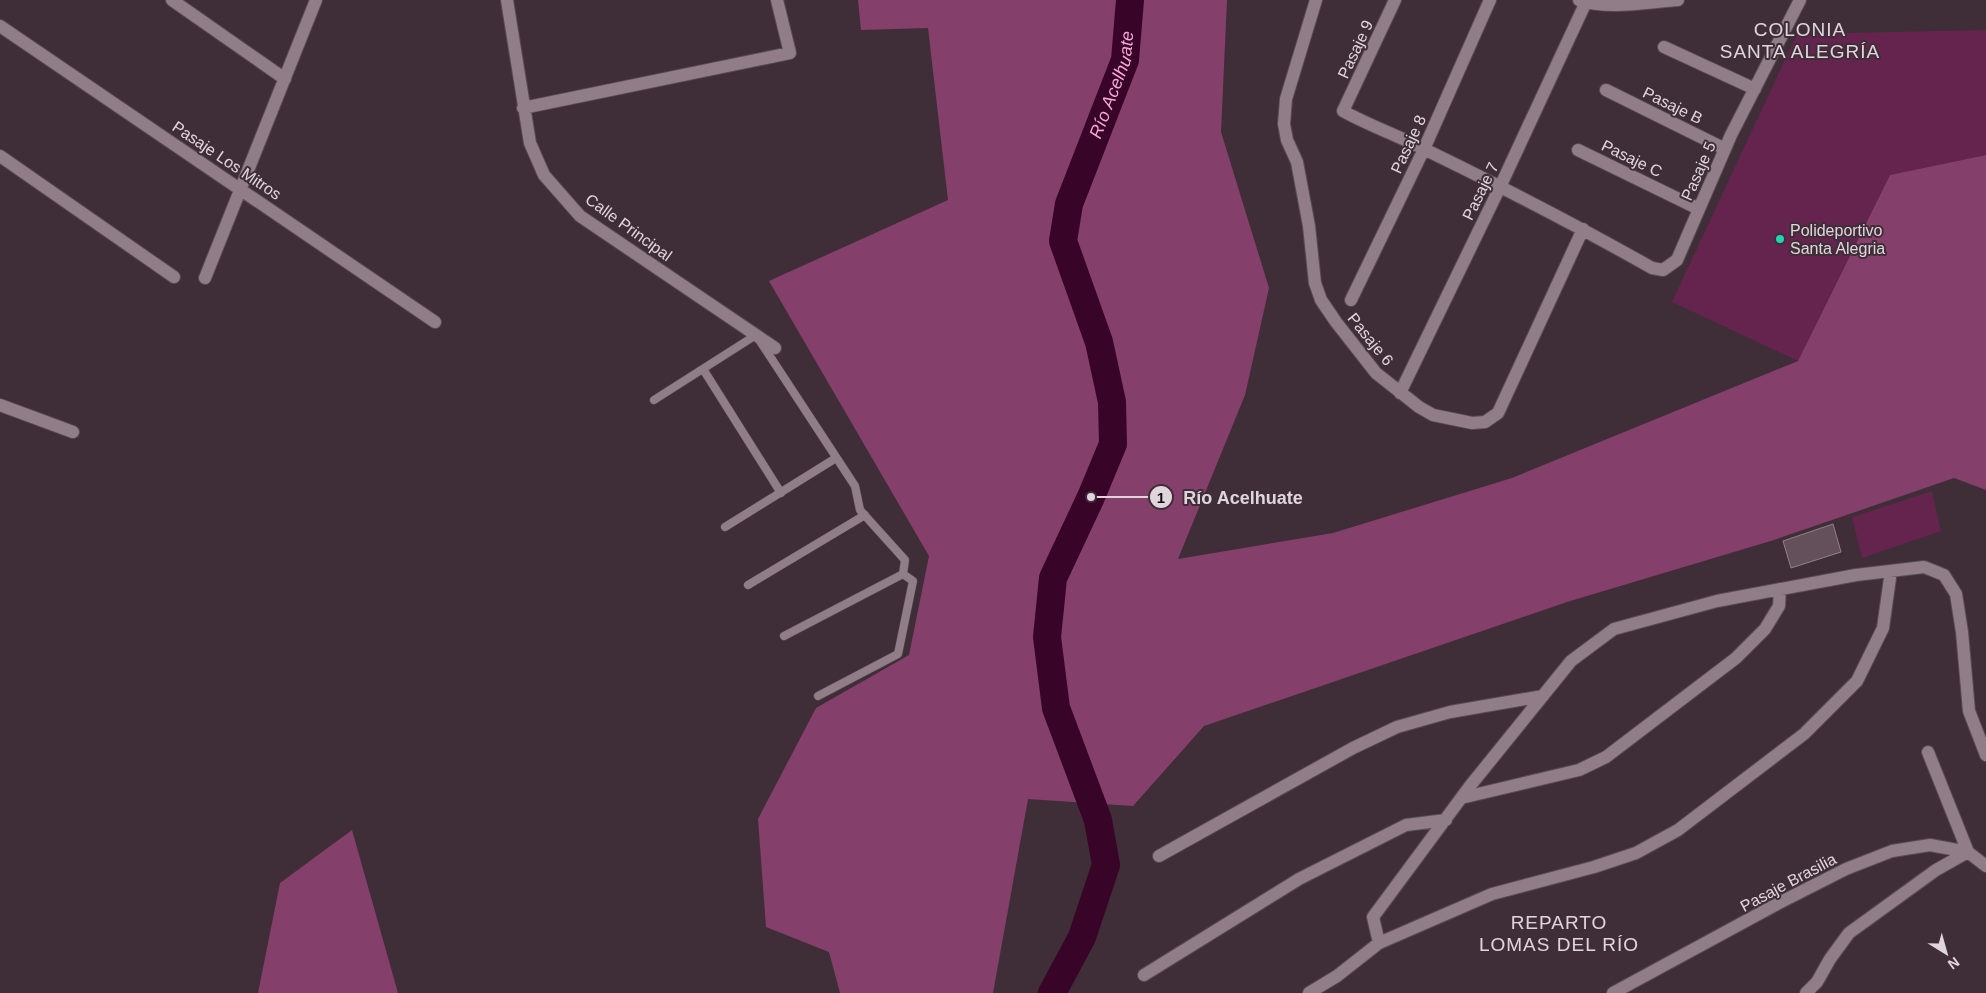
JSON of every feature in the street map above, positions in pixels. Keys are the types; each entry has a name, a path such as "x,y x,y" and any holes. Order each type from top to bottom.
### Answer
{"street":[{"path":"172,0 285,79"},
{"path":"206,278 316,0"},
{"name":"Calle Principal","path":"506,0 530,143 544,175 580,216 775,348"},
{"path":"523,108 790,53 777,0"},
{"name":"Pasaje 6","path":"1316,0 1286,99 1284,124 1287,140 1297,162 1309,226 1316,283 1321,300 1336,322 1376,373 1400,394 1433,415 1472,423 1485,422 1498,413 1582,228"},
{"name":"Pasaje 9","path":"1395,0 1344,111 1357,119 1424,149"},
{"name":"Pasaje 8","path":"1351,300 1424,149 1490,0"},
{"path":"1583,1 1608,4 1678,0"},
{"name":"Pasaje 5","path":"1582,228 1652,268 1663,270 1676,260 1725,149 1800,0"},
{"name":"Pasaje 7","path":"1400,394 1500,187 1583,1"},
{"name":"Pasaje Los Mitros","path":"0,26 435,322"},
{"path":"1664,48 1754,89"},
{"name":"Pasaje B","path":"1606,90 1725,149"},
{"path":"1424,149 1582,228"},
{"name":"Pasaje C","path":"1578,150 1699,209"},
{"path":"0,156 174,277"},
{"path":"0,405 73,432"},
{"path":"1379,943 1373,917 1461,798 1571,661 1614,629 1717,601 1856,575 1924,567 1944,575 1956,594 1962,632 1969,711 1986,755"},
{"path":"1309,993 1337,976 1379,943 1492,894 1636,854 1678,830 1804,734 1857,681 1883,628 1891,571"},
{"path":"1461,798 1579,770 1606,757 1736,658 1765,629 1779,606 1780,589"},
{"path":"1159,856 1353,748 1397,727 1450,712 1543,696"},
{"path":"1806,993 1817,982 1830,959 1849,933 1936,870 1968,852 1928,752"},
{"path":"1144,975 1299,879 1406,825 1446,820"},
{"name":"Pasaje Brasilia","path":"1613,993 1846,869 1892,850 1930,845 1968,852 1986,866"}],"lane":[{"path":"654,400 756,335 855,486 860,510 904,560 903,574"},
{"path":"703,369 780,493"},
{"path":"725,527 836,458"},
{"path":"748,585 865,515"},
{"path":"784,636 903,574"},
{"path":"818,696 898,654 912,581 903,574"}],"shaded area":[{"path":"858,0 1227,0 1221,132 1269,288 1245,395 1178,559 1333,533 1512,478 1798,361 1890,175 1986,155 1986,490 1954,478 1774,540 1567,602 1204,726 1133,806 1028,799 993,993 840,993 829,952 766,927 758,819 816,708 909,655 929,556 769,281 948,200 928,28 861,30"},
{"name":"Polideportivo Santa Alegria","path":"1986,30 1986,155 1890,175 1798,361 1672,302 1797,34"},
{"path":"1932,491 1941,531 1862,558 1852,517"},
{"path":"352,830 398,993 258,993 280,883"}],"building":[{"path":"1833,524 1841,552 1791,568 1783,541"}],"waterway":[{"name":"Río Acelhuate","path":"1052,993 1082,937 1106,865 1098,820 1056,708 1047,637 1053,578 1091,497 1113,444 1112,402 1099,342 1063,241 1069,204 1125,60 1130,0"}],"place":[{"name":"Polideportivo Santa Alegria","path":"1780,239"},
{"name":"Río Acelhuate","path":"1091,497"}],"district":[{"name":"COLONIA SANTA ALEGRÍA","path":"1800,40"},
{"name":"REPARTO LOMAS DEL RÍO","path":"1559,933"}]}
